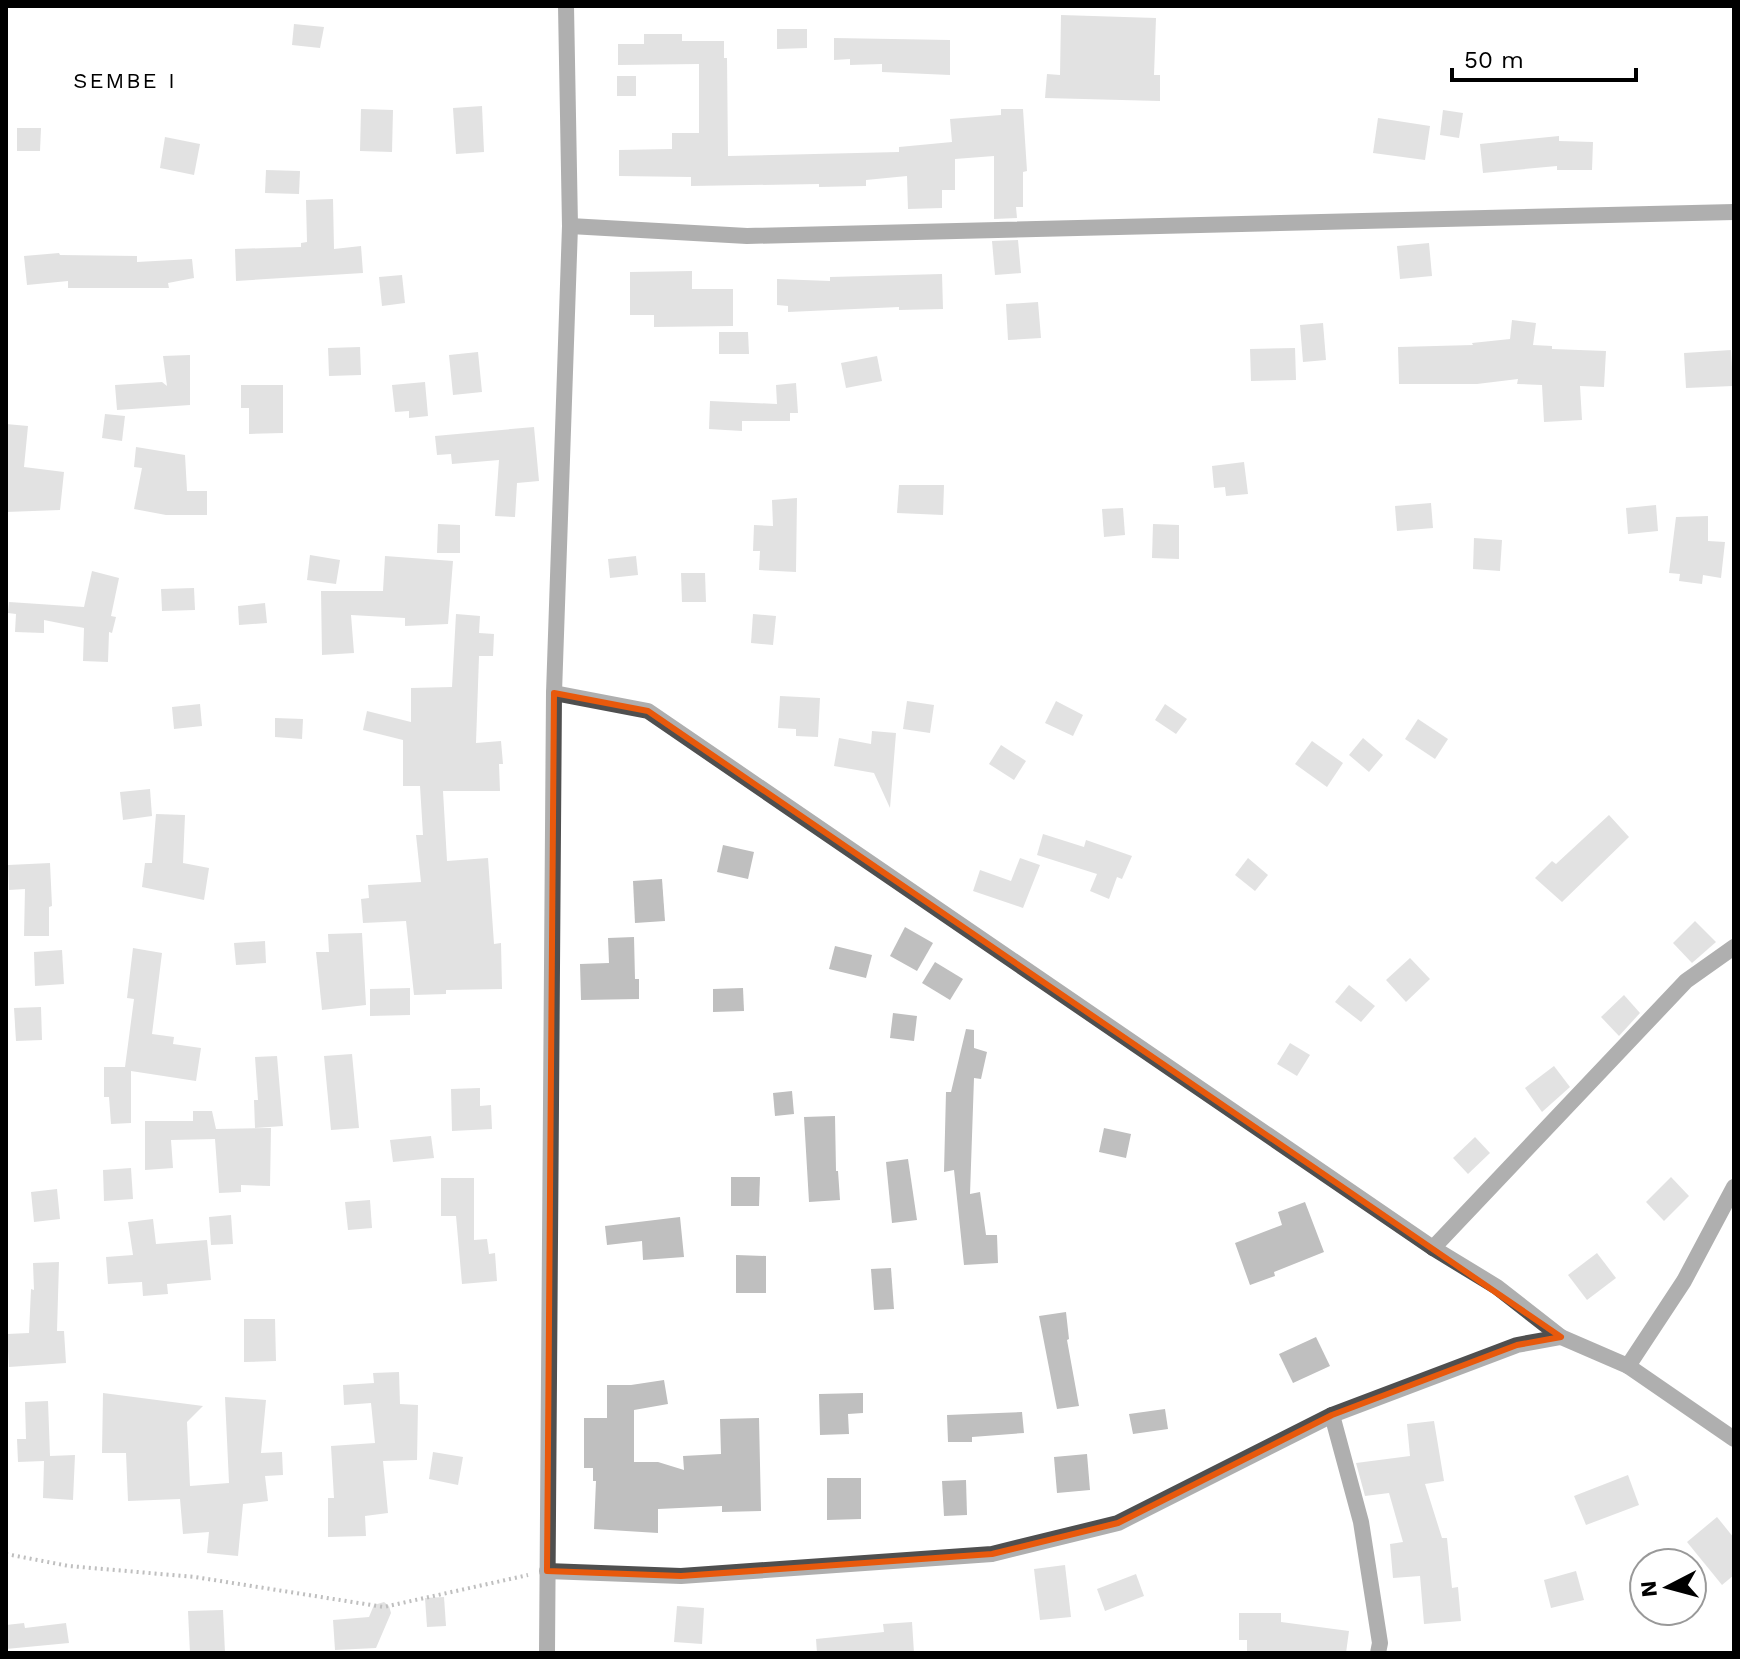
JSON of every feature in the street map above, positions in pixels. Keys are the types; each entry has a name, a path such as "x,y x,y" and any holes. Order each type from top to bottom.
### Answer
{"street":[{"path":"547,1653 554,693 570,226 566,6"},
{"path":"570,226 747,236 1734,212"},
{"path":"554,693 648,711 1433,1248 1497,1287 1561,1337 1628,1366 1734,1439"},
{"path":"1433,1248 1686,981 1734,947"},
{"path":"1628,1366 1684,1281 1734,1187"},
{"path":"547,1571 681,1576 992,1554 1118,1523 1332,1415 1517,1345 1561,1337"},
{"path":"1332,1415 1361,1522 1380,1643 1378,1653"}],"path":[{"path":"6,1554 69,1566 195,1577 384,1607 547,1571"}],"highlighted area":[{"path":"554,693 648,711 1561,1337 1517,1345 1332,1415 1118,1523 992,1554 681,1576 547,1571"}],"building":[{"path":"1061,15 1156,18 1154,75 1160,75 1160,101 1045,98 1047,74 1060,75"},
{"path":"294,24 324,27 320,48 292,45"},
{"path":"777,29 807,29 807,48 777,49"},
{"path":"644,34 682,34 682,41 724,41 724,58 727,58 728,156 899,152 899,147 952,142 950,119 1001,115 1001,109 1023,109 1027,171 1023,172 1023,207 1016,207 1017,218 994,219 994,156 955,159 955,190 942,190 942,208 908,209 907,176 866,180 866,186 819,187 819,184 691,186 691,177 619,176 619,150 672,149 672,133 699,133 699,64 618,65 618,44 644,44"},
{"path":"834,38 950,40 950,75 882,72 882,64 850,65 850,59 834,60"},
{"path":"617,76 636,76 636,96 617,96"},
{"path":"482,106 484,152 456,154 453,108"},
{"path":"361,109 393,110 392,152 360,151"},
{"path":"1443,110 1463,113 1459,138 1440,135"},
{"path":"1378,118 1430,126 1425,160 1373,153"},
{"path":"17,128 41,128 40,151 17,151"},
{"path":"1559,136 1559,141 1593,142 1592,170 1557,170 1557,166 1483,173 1480,144"},
{"path":"165,137 200,144 194,175 160,168"},
{"path":"266,170 300,171 299,194 265,193"},
{"path":"333,199 334,249 361,246 363,273 236,281 235,249 301,247 301,243 307,242 306,200"},
{"path":"1018,240 1021,273 995,275 992,241"},
{"path":"1429,243 1432,276 1400,279 1397,246"},
{"path":"59,253 137,256 137,262 192,259 194,278 168,283 169,288 68,288 68,281 27,285 24,256"},
{"path":"692,271 692,289 733,289 733,326 654,327 654,315 630,315 630,272"},
{"path":"942,274 943,309 899,310 899,307 788,312 788,306 777,305 777,279 830,281 830,277"},
{"path":"402,275 405,303 382,306 379,277"},
{"path":"1038,302 1041,338 1008,340 1006,304"},
{"path":"1512,320 1536,323 1533,345 1552,346 1552,349 1606,351 1604,387 1580,386 1582,420 1544,422 1542,385 1517,384 1518,379 1477,384 1399,384 1398,347 1473,345 1510,339"},
{"path":"1323,323 1326,360 1303,362 1300,325"},
{"path":"719,332 748,332 749,354 719,354"},
{"path":"360,347 361,375 329,376 328,348"},
{"path":"1295,348 1296,380 1251,381 1250,349"},
{"path":"1731,350 1733,386 1686,388 1684,353"},
{"path":"478,352 482,392 453,395 449,355"},
{"path":"190,355 190,405 117,410 115,385 162,382 167,386 163,356"},
{"path":"877,356 882,381 846,388 841,363"},
{"path":"425,382 428,416 409,418 409,411 395,412 392,385"},
{"path":"796,383 798,413 790,413 790,421 742,421 742,431 709,429 710,401 777,404 776,385"},
{"path":"241,385 283,385 283,433 249,434 249,408 241,408"},
{"path":"105,414 125,416 122,441 102,438"},
{"path":"6,424 28,426 24,467 64,472 60,510 6,512"},
{"path":"534,427 539,481 517,483 515,517 495,516 499,460 452,464 451,454 437,455 435,436"},
{"path":"136,447 185,455 187,491 207,491 207,515 166,515 134,509 142,468 134,467"},
{"path":"1244,462 1248,494 1226,496 1225,487 1214,488 1212,466"},
{"path":"899,485 944,485 943,515 897,513"},
{"path":"797,498 796,572 759,570 760,551 753,551 754,525 773,526 772,500"},
{"path":"1431,503 1433,528 1397,531 1395,506"},
{"path":"1656,505 1658,531 1628,534 1626,508"},
{"path":"1123,508 1125,535 1104,537 1102,509"},
{"path":"1708,516 1708,541 1725,542 1721,578 1703,575 1702,584 1679,581 1680,574 1669,573 1676,517"},
{"path":"438,524 460,525 460,553 437,553"},
{"path":"1153,524 1179,525 1179,559 1152,558"},
{"path":"1474,538 1502,540 1500,571 1473,569"},
{"path":"310,555 340,560 336,584 307,580"},
{"path":"385,556 453,561 448,624 405,626 405,618 351,615 354,653 322,655 321,591 383,591"},
{"path":"636,556 638,575 610,578 608,559"},
{"path":"92,571 119,578 111,616 116,617 112,633 109,632 108,662 83,661 84,628 44,620 44,633 15,632 16,614 8,613 9,602 84,607"},
{"path":"681,573 705,573 706,602 682,602"},
{"path":"194,588 195,610 162,611 161,589"},
{"path":"265,603 267,623 239,625 238,606"},
{"path":"456,614 480,616 479,633 494,634 493,656 479,656 476,743 501,741 503,764 499,764 500,791 443,791 447,861 488,858 494,944 501,943 502,989 446,990 446,994 414,995 406,921 363,923 361,899 369,898 368,885 421,882 416,835 423,835 420,786 403,786 403,740 363,730 367,711 411,722 411,688 452,687"},
{"path":"753,614 776,616 773,645 751,643"},
{"path":"780,696 820,698 818,737 796,736 796,729 778,728"},
{"path":"907,701 934,705 930,733 903,729"},
{"path":"1056,701 1083,715 1073,736 1045,723"},
{"path":"200,704 202,726 174,729 172,707"},
{"path":"1165,704 1187,719 1176,734 1155,720"},
{"path":"275,718 303,719 302,739 275,737"},
{"path":"1418,719 1448,739 1435,759 1405,739"},
{"path":"872,731 896,733 890,808 874,773 834,766 839,738 871,744"},
{"path":"1363,738 1383,755 1369,772 1349,755"},
{"path":"1312,741 1343,763 1327,787 1295,764"},
{"path":"1001,745 1026,761 1014,780 989,764"},
{"path":"150,789 152,816 123,820 120,792"},
{"path":"156,814 185,815 183,863 209,868 204,900 142,887 145,863 152,863"},
{"path":"1609,815 1629,837 1562,902 1535,878 1552,861 1556,864"},
{"path":"1043,834 1084,847 1086,840 1132,856 1122,879 1117,877 1109,899 1090,891 1097,874 1037,855"},
{"path":"723,845 754,852 748,879 717,872"},
{"path":"1020,858 1040,865 1023,908 973,891 980,870 1011,881"},
{"path":"1248,858 1268,875 1255,891 1235,875"},
{"path":"50,863 52,906 49,907 49,936 24,936 25,889 9,890 8,865"},
{"path":"662,879 665,921 635,923 633,881"},
{"path":"1695,921 1716,942 1692,963 1673,943"},
{"path":"905,927 933,943 917,971 890,956"},
{"path":"362,933 366,1005 322,1010 316,952 329,952 328,934"},
{"path":"634,937 639,999 581,1000 580,964 609,963 608,938"},
{"path":"265,941 266,963 236,965 234,943"},
{"path":"835,946 872,955 866,978 829,969"},
{"path":"133,948 162,953 152,1034 174,1037 173,1044 201,1048 196,1081 131,1071 131,1123 111,1124 109,1097 104,1097 104,1067 125,1067 134,999 127,998"},
{"path":"62,950 64,984 35,986 34,952"},
{"path":"1410,958 1430,979 1406,1002 1386,980"},
{"path":"935,962 963,979 950,1000 922,983"},
{"path":"1349,985 1375,1006 1361,1022 1335,1002"},
{"path":"410,988 410,1015 370,1016 370,989"},
{"path":"743,988 744,1011 713,1012 713,989"},
{"path":"1624,995 1640,1013 1619,1036 1601,1017"},
{"path":"41,1007 42,1040 16,1041 14,1008"},
{"path":"893,1013 917,1016 914,1041 890,1038"},
{"path":"966,1029 974,1030 974,1048 987,1052 981,1079 974,1078 970,1194 980,1192 986,1235 997,1235 998,1263 964,1265 954,1170 944,1172 946,1092 951,1092"},
{"path":"1290,1043 1310,1055 1297,1076 1277,1064"},
{"path":"352,1054 359,1128 331,1130 324,1056"},
{"path":"277,1056 283,1126 255,1128 254,1100 258,1100 255,1057"},
{"path":"1554,1066 1570,1087 1542,1112 1525,1088"},
{"path":"480,1088 480,1106 491,1105 492,1129 452,1131 451,1089"},
{"path":"792,1091 794,1114 775,1116 773,1093"},
{"path":"193,1111 212,1111 216,1129 271,1128 270,1186 241,1185 241,1192 219,1193 215,1139 171,1140 173,1168 145,1170 145,1121 193,1121"},
{"path":"835,1116 840,1200 809,1202 804,1117"},
{"path":"1104,1128 1131,1134 1126,1158 1099,1152"},
{"path":"431,1136 434,1158 393,1162 390,1140"},
{"path":"1475,1137 1490,1153 1468,1174 1453,1158"},
{"path":"908,1159 917,1220 892,1223 886,1162"},
{"path":"131,1168 133,1199 104,1201 103,1170"},
{"path":"731,1177 760,1177 759,1206 731,1206"},
{"path":"1671,1177 1689,1196 1664,1221 1646,1202"},
{"path":"441,1178 474,1178 474,1240 487,1239 489,1254 495,1253 497,1281 462,1284 456,1216 441,1216"},
{"path":"57,1189 60,1219 34,1222 31,1192"},
{"path":"370,1200 372,1228 348,1230 345,1202"},
{"path":"1305,1202 1324,1252 1250,1285 1235,1243 1282,1225 1278,1212"},
{"path":"231,1215 233,1244 211,1245 209,1217"},
{"path":"680,1217 684,1257 643,1260 642,1241 607,1245 605,1226"},
{"path":"153,1219 156,1244 207,1240 211,1280 167,1284 168,1294 143,1296 142,1282 108,1284 106,1257 133,1255 128,1222"},
{"path":"1597,1253 1616,1278 1587,1300 1568,1275"},
{"path":"736,1255 766,1256 766,1293 736,1293"},
{"path":"59,1262 57,1331 64,1331 66,1363 9,1367 7,1334 29,1333 31,1289 34,1290 33,1263"},
{"path":"891,1268 894,1309 874,1310 871,1269"},
{"path":"1066,1312 1067,1340 1079,1406 1057,1409 1039,1316"},
{"path":"244,1319 275,1319 276,1361 244,1362"},
{"path":"1316,1337 1330,1366 1293,1383 1279,1354"},
{"path":"399,1372 400,1404 418,1405 417,1460 383,1461 388,1513 365,1516 366,1536 328,1537 328,1498 334,1498 331,1446 375,1443 371,1403 344,1405 343,1385 374,1383 373,1373"},
{"path":"664,1380 668,1404 634,1410 634,1462 658,1462 684,1470 683,1456 721,1454 720,1419 759,1418 761,1511 722,1512 722,1506 658,1509 658,1533 594,1529 596,1481 593,1481 593,1468 584,1468 584,1418 607,1418 607,1385"},
{"path":"103,1393 203,1406 187,1422 190,1486 229,1483 225,1397 266,1400 261,1453 282,1452 283,1475 265,1476 268,1501 243,1504 238,1556 207,1553 209,1532 183,1534 180,1499 128,1501 126,1453 102,1453"},
{"path":"863,1393 863,1413 848,1414 849,1434 820,1435 819,1394"},
{"path":"48,1401 50,1456 75,1455 73,1500 43,1498 44,1461 18,1462 17,1439 26,1439 25,1402"},
{"path":"1165,1409 1168,1429 1133,1434 1129,1414"},
{"path":"1022,1412 1024,1433 972,1437 972,1442 948,1442 947,1415"},
{"path":"1434,1421 1444,1481 1425,1484 1442,1538 1447,1538 1452,1588 1458,1587 1461,1621 1424,1624 1420,1576 1393,1578 1390,1544 1403,1542 1389,1493 1365,1496 1356,1463 1410,1456 1407,1424"},
{"path":"433,1452 463,1457 458,1485 429,1479"},
{"path":"1087,1454 1090,1490 1057,1493 1054,1457"},
{"path":"1628,1475 1639,1505 1586,1525 1574,1496"},
{"path":"827,1478 861,1478 861,1519 827,1520"},
{"path":"966,1480 967,1515 944,1516 942,1481"},
{"path":"1717,1517 1734,1538 1734,1575 1722,1585 1708,1568 1708,1547 1691,1547 1687,1542"},
{"path":"1065,1565 1071,1617 1040,1620 1034,1569"},
{"path":"1576,1571 1584,1600 1551,1608 1544,1580"},
{"path":"1136,1574 1144,1596 1105,1611 1097,1589"},
{"path":"444,1597 446,1626 427,1627 425,1598"},
{"path":"384,1602 391,1613 376,1648 335,1650 333,1620 369,1617 374,1605"},
{"path":"677,1606 704,1608 702,1644 674,1642"},
{"path":"223,1610 225,1653 190,1653 188,1611"},
{"path":"1239,1613 1281,1613 1281,1622 1349,1631 1346,1653 1247,1653 1247,1640 1239,1640"},
{"path":"912,1622 914,1653 817,1653 816,1639 884,1632 883,1624"},
{"path":"24,1623 25,1628 66,1623 69,1643 6,1649 6,1625"}],"district":[{"name":"SEMBE I","path":"125,80"}]}
